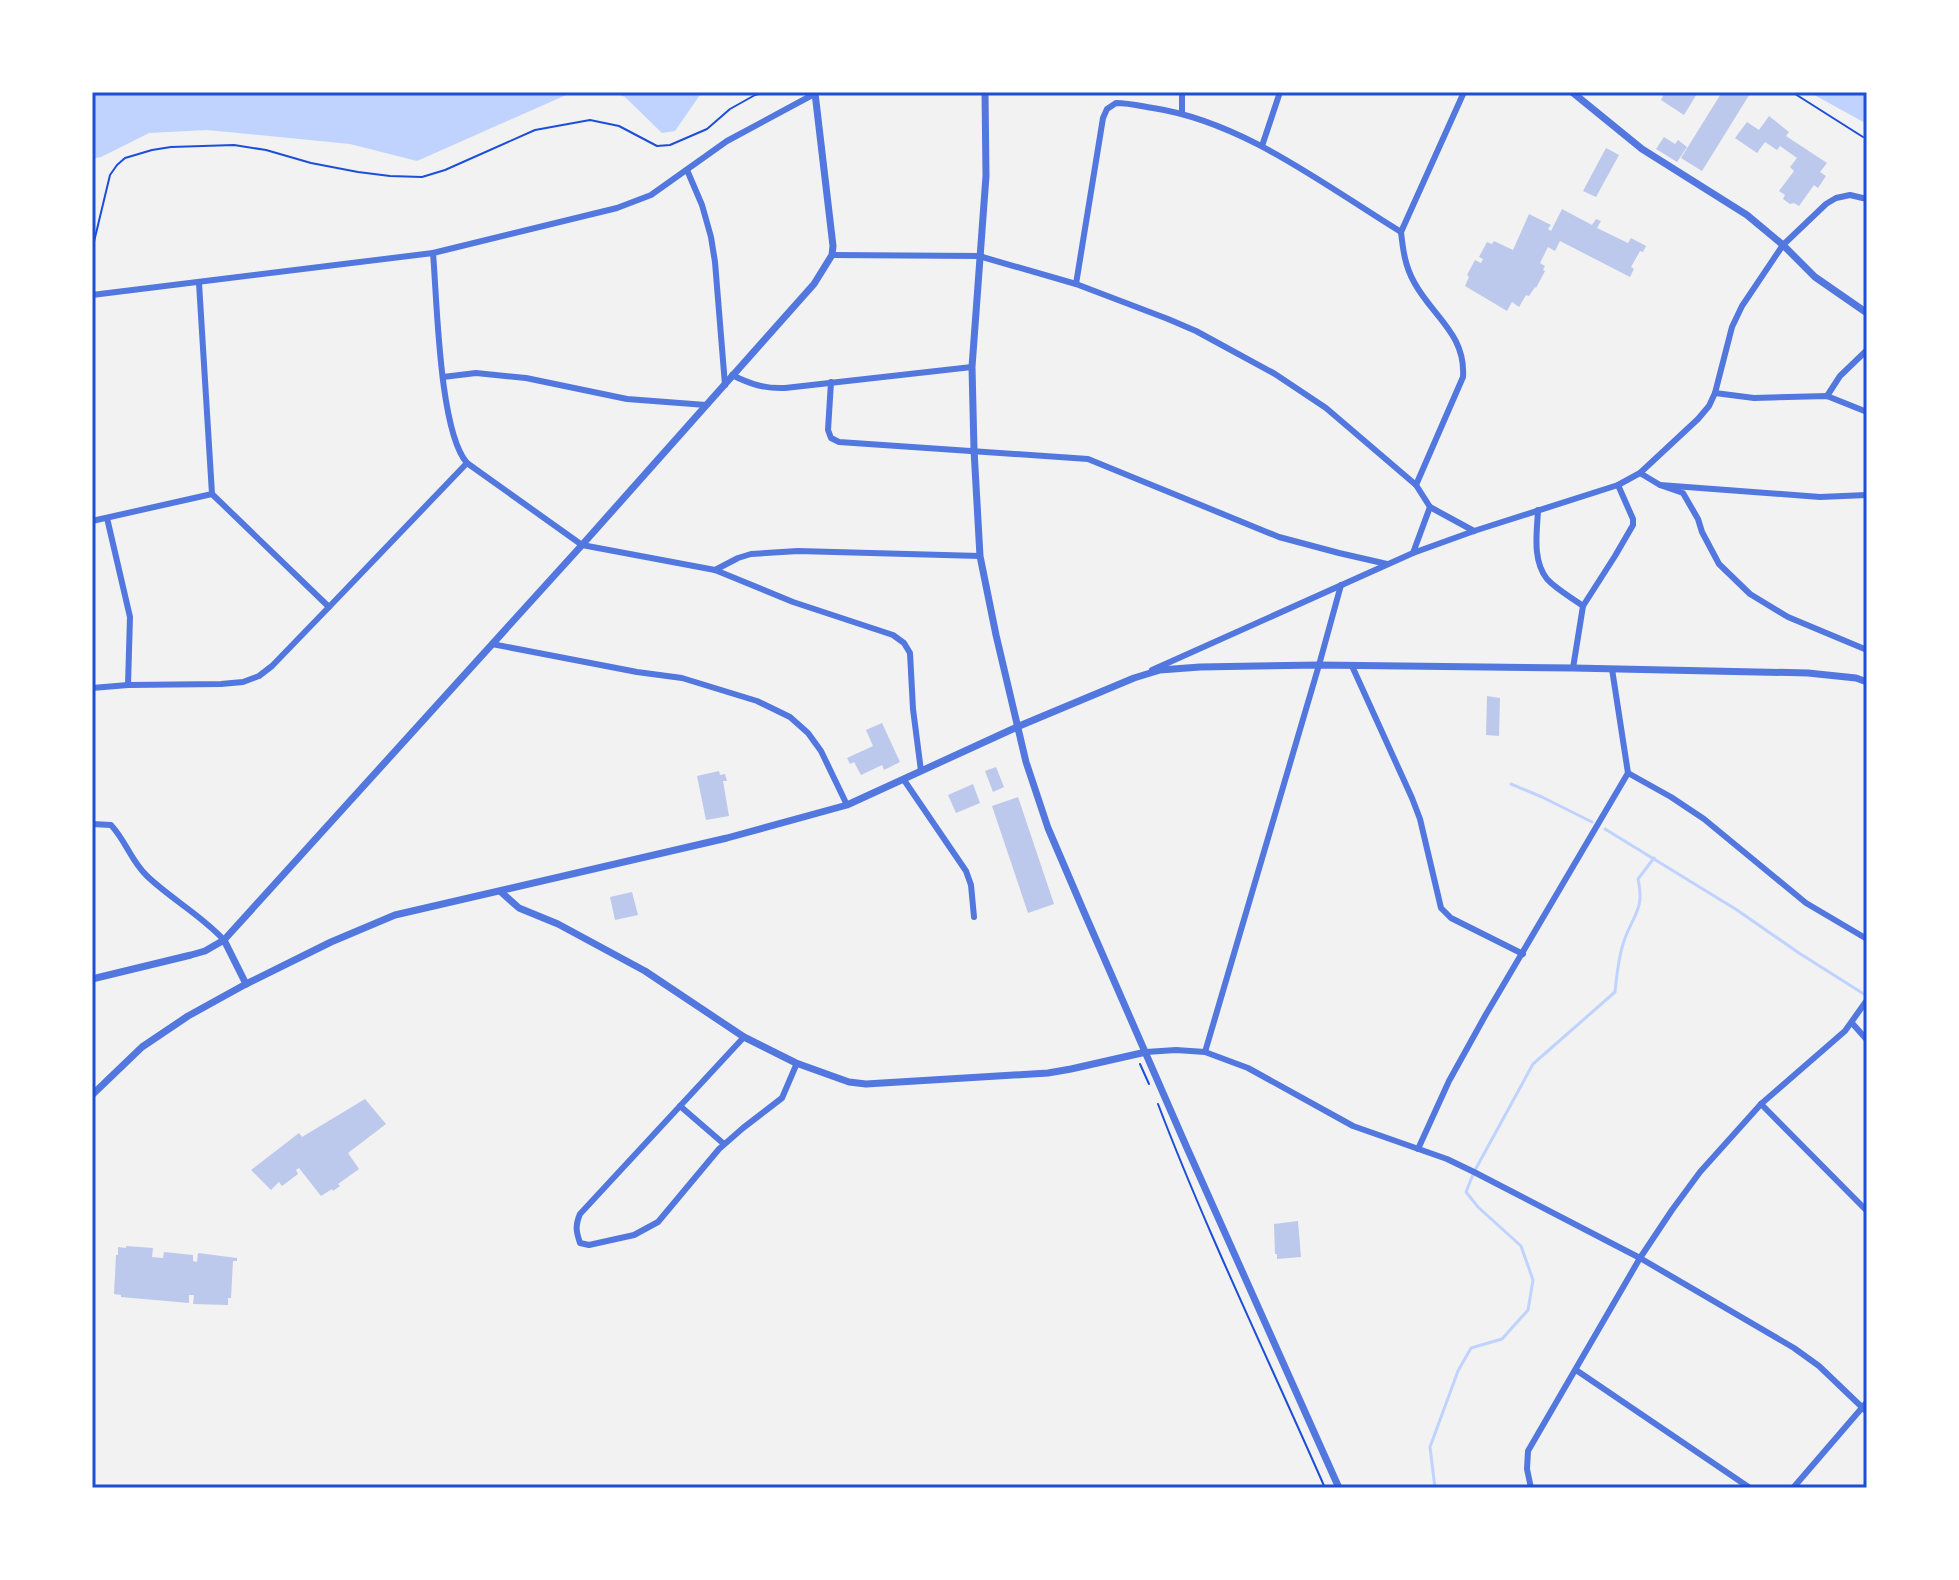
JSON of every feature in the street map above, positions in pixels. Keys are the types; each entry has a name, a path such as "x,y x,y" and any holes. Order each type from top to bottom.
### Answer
{"street":[{"path":"92,295 433,253 617,208 651,195 727,141 817,92 833,237 832,255 814,284 224,940 205,951 92,979"},
{"path":"985,92 986,176 972,367 974,450 980,556 1017,727 1048,828 1339,1488"},
{"path":"1182,92 1182,114"},
{"path":"1262,146 1280,92"},
{"path":"1416,485 1463,377 1464,361 1459,346 1415,285 1404,257 1401,232 1464,92"},
{"path":"1572,92 1642,149 1747,215 1815,277 1867,313"},
{"path":"1076,284 1103,118 1107,109 1116,103 1197,118 1262,146 1401,232"},
{"path":"687,170 711,237 725,385"},
{"path":"92,1095 142,1047 188,1016 331,942 395,915 727,838 847,805 1413,553 1618,485 1640,473 1698,419 1715,393 1732,327 1742,306 1783,245 1836,198 1850,195 1867,199"},
{"path":"433,253 443,377 454,441 467,463 582,545 715,570 793,602 893,635 904,643 910,653 921,771"},
{"path":"832,255 979,256 1076,284 1196,331 1275,374 1326,408 1416,485 1430,507 1474,531"},
{"path":"199,283 212,494 329,607"},
{"path":"1827,396 1840,376 1867,350"},
{"path":"732,375 768,389 972,367"},
{"path":"443,377 476,373 526,378 627,399 706,405"},
{"path":"831,382 828,430 831,438 839,442 1088,459 1279,537 1390,564"},
{"path":"1715,393 1754,398 1827,396 1867,412"},
{"path":"92,688 221,684 243,682 259,676 467,463"},
{"path":"1640,473 1660,485 1683,493 1719,564 1750,594 1788,617 1867,650"},
{"path":"1573,668 1583,606 1633,525 1618,485"},
{"path":"1660,485 1820,497 1867,495"},
{"path":"92,521 212,494"},
{"path":"1413,553 1430,507"},
{"path":"1538,510 1536,548 1539,565 1548,580 1583,606"},
{"path":"107,518 130,617 128,685"},
{"path":"715,570 751,554 798,551 980,556"},
{"path":"1205,1052 1341,585"},
{"path":"492,644 682,678 757,701 790,717 808,733 821,751 847,805"},
{"path":"1134,678 1160,670 1200,667 1319,665 1808,673 1867,682"},
{"path":"1352,666 1420,819 1441,908 1451,918 1523,954"},
{"path":"1418,1149 1449,1081 1485,1016 1628,773 1612,669"},
{"path":"1628,773 1704,819 1806,903 1867,939"},
{"path":"904,780 966,871 971,885 974,917"},
{"path":"92,824 111,825 147,877 206,922 224,940 246,984"},
{"path":"501,892 519,908 558,924 645,971 744,1037 797,1063 849,1082 866,1084 1048,1073 1146,1052 1205,1052 1248,1068 1353,1126 1447,1159 1640,1258 1794,1348 1866,1407 1793,1488"},
{"path":"1531,1488 1527,1469 1528,1451 1640,1258 1672,1210 1700,1172 1761,1104 1845,1031 1867,1000"},
{"path":"1852,1023 1867,1040"},
{"path":"744,1037 580,1214 576,1231 580,1243 589,1245 634,1235 658,1222 724,1144 782,1098 797,1063"},
{"path":"1761,1104 1867,1211"},
{"path":"680,1106 724,1144"},
{"path":"1576,1370 1750,1488"}],"path":[{"path":"92,250 110,175 125,158 152,150 234,145 358,172 422,177 535,130 590,120 613,124 657,146 670,145 707,129 730,109 755,95 799,92"},
{"path":"1792,92 1863,137"},
{"path":"1139,1063 1151,1089"},
{"path":"1157,1102 1203,1219 1325,1488"}],"water":[{"path":"92,92 573,92 417,161 350,144 207,130 149,133 92,159"},
{"path":"612,92 702,92 675,131 662,133 625,97"},
{"path":"1809,92 1867,92 1867,124"}],"building":[{"path":"1665,92 1698,92 1684,115 1661,100"},
{"path":"1722,92 1751,92 1702,171 1681,158"},
{"path":"1769,116 1789,132 1786,136 1827,163 1820,172 1826,176 1818,188 1814,185 1799,206 1783,199 1785,195 1779,191 1794,171 1790,167 1797,158 1780,146 1777,150 1765,142 1757,153 1735,138 1747,122 1759,130"},
{"path":"1664,137 1675,144 1678,140 1687,147 1677,162 1656,149"},
{"path":"1606,148 1619,155 1596,197 1583,191"},
{"path":"1562,209 1592,225 1596,219 1601,221 1597,228 1628,243 1631,238 1646,246 1631,267 1634,269 1630,277 1560,241 1555,251 1548,247 1540,263 1545,266 1545,271 1536,288 1529,296 1526,295 1519,307 1512,302 1507,311 1465,286 1475,260 1481,263 1483,259 1479,257 1487,242 1492,244 1494,241 1513,250 1529,214 1551,225 1548,229 1551,231"},
{"path":"1487,696 1500,698 1499,736 1486,735"},
{"path":"882,723 900,762 884,770 882,765 861,775 854,762 850,764 847,758 873,746 866,730"},
{"path":"996,767 1004,787 993,792 985,771"},
{"path":"719,771 720,775 725,774 727,781 723,781 729,816 706,820 697,776"},
{"path":"973,784 980,803 956,813 948,795"},
{"path":"1018,797 1054,904 1028,913 992,806"},
{"path":"632,892 638,915 615,920 610,897"},
{"path":"365,1099 386,1124 348,1153 359,1169 333,1191 321,1196 299,1168 296,1170 298,1174 282,1186 279,1182 271,1190 251,1170 299,1133 302,1137"},
{"path":"1298,1221 1301,1257 1277,1259 1274,1224"},
{"path":"118,1247 153,1248 152,1257 163,1258 164,1252 193,1255 193,1261 197,1262 198,1253 237,1258 233,1261 228,1305 193,1304 194,1295 189,1295 189,1303 114,1294"}],"waterway":[{"path":"1511,784 1592,822"},
{"path":"1605,829 1737,910 1867,996"},
{"path":"1435,1488 1430,1447 1458,1371 1471,1348 1502,1339 1528,1310 1533,1280 1521,1246 1466,1192 1533,1064 1615,992 1622,947 1639,905 1638,879 1654,858"}]}
